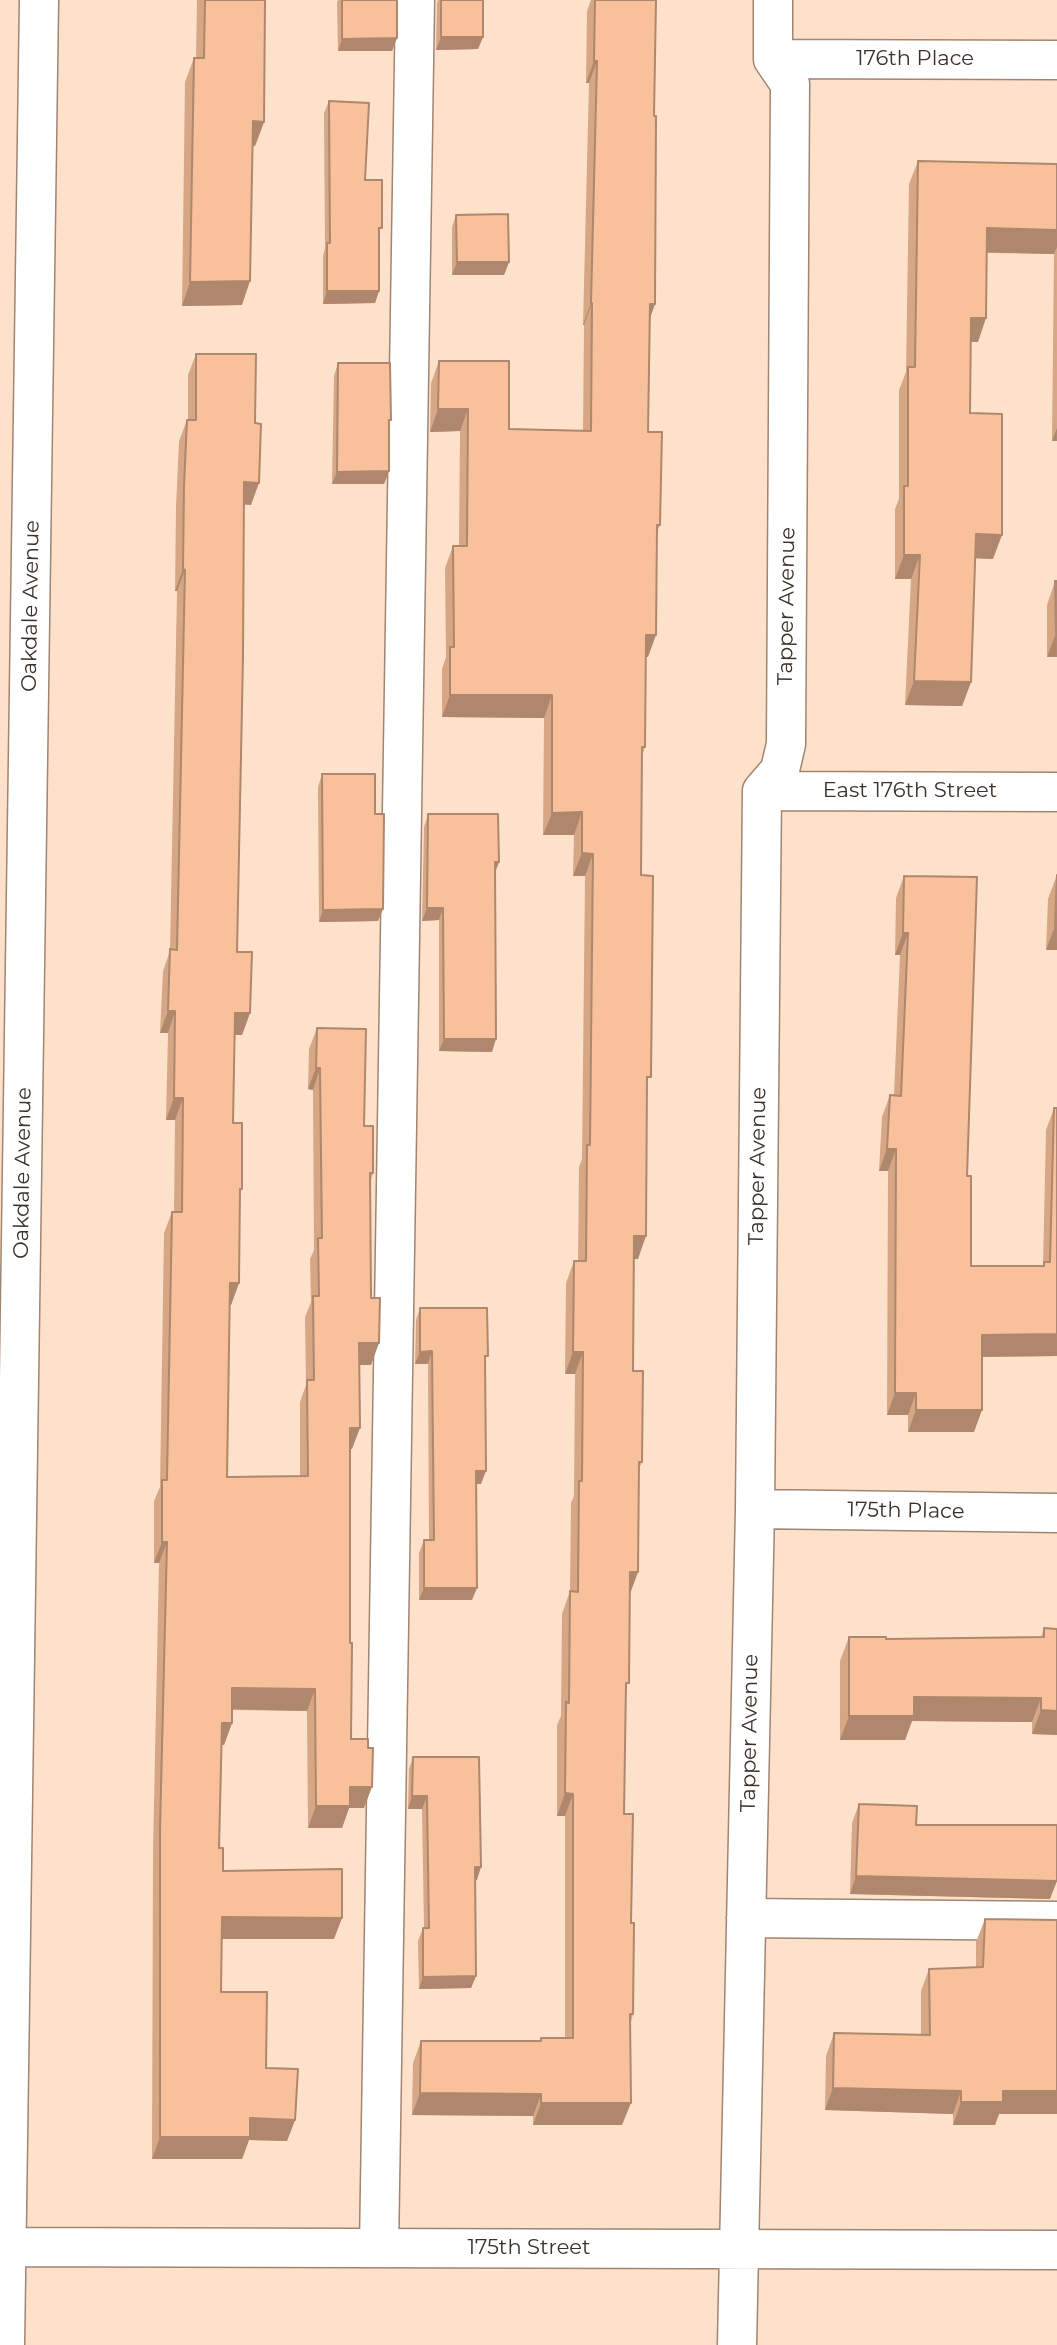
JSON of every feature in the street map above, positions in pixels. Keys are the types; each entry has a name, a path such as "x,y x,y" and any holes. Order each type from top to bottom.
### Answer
{"street":[{"name":"Oakdale Avenue","path":"5,2345 4,2247 39,0"},
{"path":"379,2248 415,0"},
{"path":"773,59 774,0"},
{"name":"176th Place","path":"773,59 1057,60"},
{"name":"Tapper Avenue","path":"737,2345 755,1509 762,791 780,770 786,744 790,84 773,59"},
{"name":"East 176th Street","path":"762,791 1057,792"},
{"name":"175th Place","path":"755,1509 1057,1513"},
{"path":"746,1918 1057,1921"},
{"name":"175th Street","path":"4,2247 1057,2250"}],"building":[{"path":"205,0 265,0 264,122 253,121 250,281 190,282 194,58 204,58"},
{"path":"342,0 397,0 397,38 342,39"},
{"path":"441,0 483,0 483,37 441,37"},
{"path":"595,0 656,0 655,304 650,304 648,432 662,432 660,525 657,525 656,635 646,635 645,747 642,747 641,875 653,876 646,1236 634,1236 633,1371 643,1371 638,1572 630,1572 629,1683 626,1683 624,1814 633,1814 631,2103 541,2103 541,2094 420,2093 421,2041 541,2041 541,2038 573,2038 573,1794 565,1793 566,1702 569,1703 570,1591 578,1592 579,1481 582,1481 583,1352 573,1352 574,1261 586,1261 593,854 582,853 582,812 552,813 552,695 450,695 450,647 454,647 453,546 467,546 468,409 438,409 439,361 509,361 509,429 591,431 597,61 594,61"},
{"path":"329,101 369,103 365,180 382,180 379,291 327,291 327,243 330,243"},
{"path":"918,161 1057,164 1057,230 987,228 986,318 971,318 970,413 1002,414 1002,535 976,534 971,682 914,681 920,555 904,555 904,486 908,486 908,367 915,367"},
{"path":"508,214 509,262 457,262 456,215"},
{"path":"196,354 256,354 255,423 261,424 259,483 244,482 237,952 252,952 250,1013 235,1013 233,1123 242,1123 242,1189 239,1283 230,1283 227,1477 308,1476 307,1380 314,1380 313,1296 319,1296 318,1238 322,1238 317,1028 366,1029 364,1126 373,1126 373,1173 370,1173 371,1298 380,1298 379,1343 359,1343 360,1428 350,1428 351,1739 368,1739 368,1748 373,1748 372,1787 350,1787 350,1806 316,1806 315,1689 232,1688 232,1723 222,1723 219,1848 223,1848 223,1871 342,1869 342,1918 222,1917 221,1992 267,1992 266,2068 298,2069 295,2120 250,2118 250,2137 160,2137 160,1830 167,1542 162,1542 162,1480 167,1480 172,1212 182,1212 183,1098 174,1098 175,1011 168,1011 170,949 177,950 185,570 184,486 187,420 196,420"},
{"path":"338,363 390,363 389,471 337,472"},
{"path":"1057,581 1057,633 1056,633"},
{"path":"322,774 375,774 375,814 384,814 383,909 323,910"},
{"path":"428,814 498,814 499,862 495,862 496,1039 444,1039 443,908 427,908"},
{"path":"1057,875 1057,926 1055,926"},
{"path":"904,876 977,877 967,1176 971,1176 971,1266 1044,1266 1044,1262 1050,1262 1054,1108 1057,1108 1057,1334 982,1335 982,1410 916,1410 916,1393 895,1393 896,1149 887,1149 890,1095 901,1096 908,933 903,933"},
{"path":"420,1308 487,1308 486,1471 476,1471 477,1588 424,1588 424,1540 434,1540 432,1351 420,1352"},
{"path":"1044,1628 1057,1629 1057,1711 1041,1710 1041,1698 914,1697 914,1716 849,1716 849,1637 1044,1637"},
{"path":"413,1757 479,1757 481,1867 475,1867 476,1976 423,1977 423,1928 429,1928 427,1796 412,1796"},
{"path":"859,1804 917,1806 916,1825 1057,1825 1057,1881 856,1876"},
{"path":"985,1919 1057,1920 1057,2091 1003,2091 1003,2102 961,2102 961,2091 833,2088 834,2033 930,2035 929,1969 983,1967"}]}
